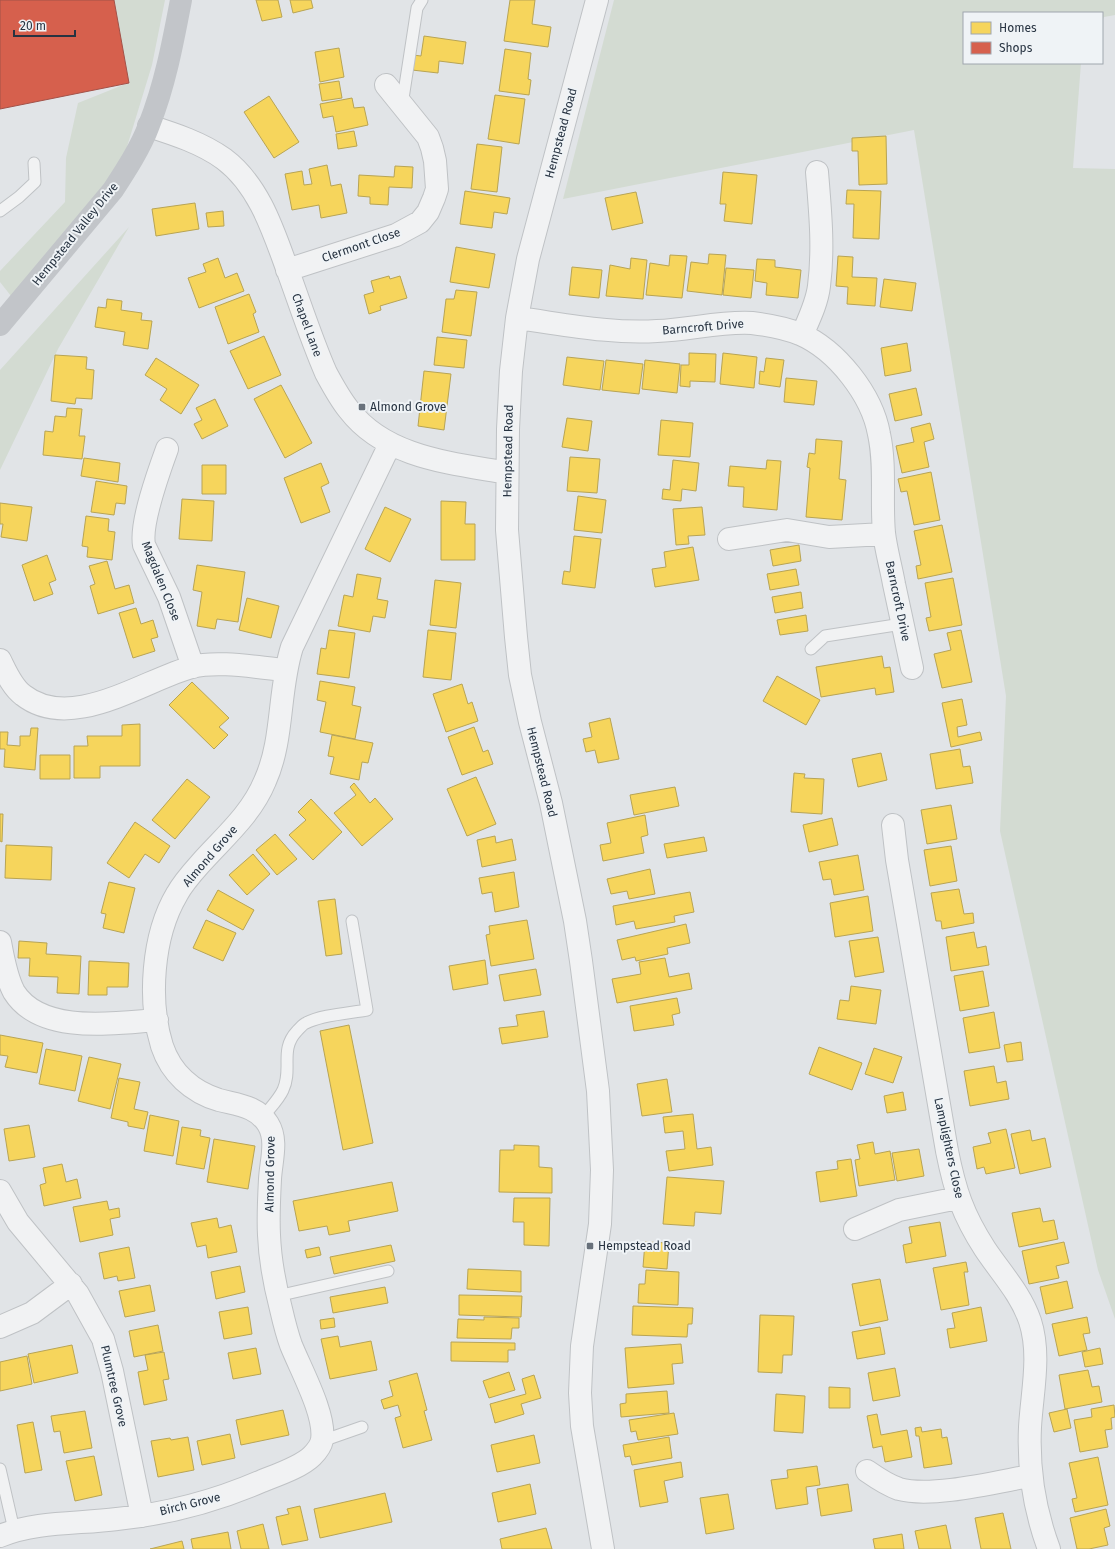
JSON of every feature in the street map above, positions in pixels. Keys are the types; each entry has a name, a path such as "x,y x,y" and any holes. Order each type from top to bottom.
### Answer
{"street":[{"name":"Hempstead Valley Drive","path":"0,325 113,190 123,174 149,126 170,59 181,0"},
{"name":"Hempstead Road","path":"597,0 528,259 517,318 511,371 507,473 507,530 520,675 530,722 551,803 574,921 581,961 598,1091 602,1170 600,1224 583,1338 580,1393 582,1426 603,1549"},
{"name":"Clermont Close","path":"287,270 396,235 420,222 428,212 437,189 435,161 428,137 386,85"},
{"name":"Chapel Lane","path":"149,126 174,134 208,149 225,160 236,170 254,193 268,218 318,354 336,391 349,411 358,420 390,444 432,460 507,473"},
{"path":"802,335 814,308 819,286 821,252 817,172"},
{"name":"Barncroft Drive","path":"517,318 633,332 729,324 751,323 771,325 802,335 827,351 854,379 874,414 881,450 884,534 912,668"},
{"name":"Almond Grove","path":"322,1441 320,1416 292,1347 277,1296 269,1237 273,1137 271,1129 263,1117 250,1108 206,1095 187,1083 174,1070 166,1055 159,1034 154,984 157,952 168,911 177,894 188,877 238,823 251,806 272,767 286,670 292,647 390,444"},
{"name":"Magdalen Close","path":"167,449 147,514 143,539 144,545 169,597 193,667"},
{"path":"729,539 787,530 829,537 884,534"},
{"path":"0,660 10,679 22,695 42,705 67,709 110,700 193,667 220,665 286,670"},
{"name":"Lamplighters Close","path":"893,824 897,860 948,1151 958,1198 973,1230 1017,1293 1030,1321 1035,1348 1030,1426 1030,1476 1040,1522 1049,1549"},
{"path":"0,942 4,963 14,992 32,1009 45,1016 60,1021 77,1023 157,1020"},
{"name":"Plumtree Grove","path":"0,1191 18,1222 83,1300 97,1326 108,1352 142,1516"},
{"path":"855,1229 899,1210 958,1198"},
{"path":"0,1327 32,1312 71,1284"},
{"name":"Birch Grove","path":"7,1533 41,1526 142,1516 184,1507 244,1489 303,1462 312,1456 322,1441"},
{"path":"867,1471 882,1481 899,1489 920,1492 967,1487 1030,1476"}],"lane":[{"path":"402,106 417,8 422,0"},
{"path":"0,211 20,197 35,182 34,163"},
{"path":"812,649 825,636 902,624"},
{"path":"263,1117 283,1090 286,1078 286,1056 288,1044 297,1030 305,1023 315,1019 367,1010 352,921"},
{"path":"277,1296 388,1271"},
{"path":"322,1441 362,1427"},
{"path":"0,1469 7,1533"}],"shaded area":[{"path":"114,0 165,0 152,65 122,163 11,296 0,282 0,271 65,202 66,158 78,103 128,83"},
{"path":"614,0 1115,0 1115,15 1104,17 1103,19 1103,12 963,12 963,64 1081,64 1073,168 1115,169 1115,1319 1098,1270 1000,831 1006,696 914,130 563,199"},
{"path":"129,227 58,349 0,470 0,370"}],"building: Homes":[{"path":"256,0 278,0 282,17 262,21"},
{"path":"290,0 311,0 313,8 293,13"},
{"path":"510,0 535,0 532,24 551,27 548,47 504,41"},
{"path":"424,36 466,42 463,64 439,61 438,73 412,70 413,55 421,56"},
{"path":"339,48 344,77 320,82 315,52"},
{"path":"505,49 531,53 528,79 531,80 529,95 499,91"},
{"path":"339,81 342,98 322,101 319,84"},
{"path":"495,95 525,99 519,144 488,139"},
{"path":"269,96 299,142 274,158 244,112"},
{"path":"352,98 354,108 364,107 368,125 336,132 333,116 323,118 320,104"},
{"path":"354,131 357,146 338,149 336,134"},
{"path":"886,136 887,184 859,185 858,151 852,151 852,138"},
{"path":"477,144 502,147 497,192 471,189"},
{"path":"327,165 331,186 341,184 347,213 321,218 319,205 292,210 285,174 302,171 304,185 312,184 309,169"},
{"path":"395,166 413,167 412,188 389,187 388,205 370,204 370,197 358,196 359,175 394,177"},
{"path":"723,172 757,175 752,224 724,221 726,204 720,204"},
{"path":"847,190 881,191 879,239 853,238 854,204 846,204"},
{"path":"465,191 510,198 507,214 494,212 492,228 460,224"},
{"path":"636,192 643,223 612,230 605,198"},
{"path":"195,203 199,229 156,236 152,209"},
{"path":"223,211 224,226 208,227 206,213"},
{"path":"456,247 495,254 489,288 450,282"},
{"path":"709,254 726,255 722,295 687,291 691,262 708,264"},
{"path":"670,255 687,256 682,298 646,295 650,263 669,266"},
{"path":"838,256 853,257 852,277 877,278 875,306 847,304 848,287 836,286"},
{"path":"218,258 225,278 237,273 244,291 199,308 188,278 206,272 203,264"},
{"path":"631,258 647,260 643,299 606,296 610,265 630,269"},
{"path":"757,259 775,260 775,267 801,270 798,298 766,295 767,283 755,281"},
{"path":"572,267 602,270 599,298 569,295"},
{"path":"726,268 754,270 751,298 723,295"},
{"path":"389,276 390,279 400,276 407,298 380,306 381,310 369,314 364,295 374,292 371,281"},
{"path":"884,279 916,283 912,311 880,307"},
{"path":"456,290 477,292 471,336 442,332 446,299 454,299"},
{"path":"249,294 256,312 253,314 259,332 228,344 215,307"},
{"path":"107,299 122,301 121,310 142,313 141,320 152,321 148,349 123,345 125,332 95,327 98,307 106,308"},
{"path":"264,336 281,375 248,389 230,351"},
{"path":"437,337 467,340 464,368 434,365"},
{"path":"907,343 911,371 885,376 881,348"},
{"path":"689,353 716,354 715,382 690,381 690,387 680,386 681,365 689,365"},
{"path":"723,353 757,357 754,388 720,384"},
{"path":"55,355 87,357 86,369 94,370 92,399 76,398 75,404 51,401"},
{"path":"567,357 604,361 600,390 563,385"},
{"path":"156,358 199,385 181,414 160,400 167,389 145,375"},
{"path":"766,358 784,360 780,387 759,384 760,371 764,372"},
{"path":"606,360 643,364 639,394 602,390"},
{"path":"645,360 680,364 677,393 642,389"},
{"path":"424,371 451,374 444,430 418,426"},
{"path":"786,378 817,381 814,405 784,402"},
{"path":"281,385 312,443 285,458 254,399"},
{"path":"916,388 922,415 895,421 889,394"},
{"path":"215,399 228,426 202,439 194,424 202,420 196,408"},
{"path":"67,408 82,409 79,436 85,436 82,459 43,455 45,431 53,432 55,416 66,417"},
{"path":"567,418 592,421 588,451 562,447"},
{"path":"661,420 693,423 690,457 658,455"},
{"path":"930,423 934,439 924,442 929,467 902,473 896,446 914,442 911,428"},
{"path":"816,439 842,441 839,479 846,480 842,520 806,517 810,468 807,467 809,453 815,454"},
{"path":"570,457 600,459 597,493 567,491"},
{"path":"84,458 120,463 118,482 81,476"},
{"path":"673,460 699,463 696,491 682,489 681,501 662,499 663,489 670,490"},
{"path":"767,460 781,461 777,510 743,507 744,487 728,486 730,466 766,469"},
{"path":"321,463 329,483 321,487 330,512 301,523 284,478"},
{"path":"202,465 226,465 226,494 202,494"},
{"path":"931,472 940,520 914,525 907,491 901,492 898,479"},
{"path":"96,481 127,486 125,504 116,503 114,515 91,512"},
{"path":"578,496 606,500 602,533 574,530"},
{"path":"182,499 214,501 212,541 179,539"},
{"path":"441,501 466,502 465,524 475,524 475,560 441,560"},
{"path":"0,503 32,507 27,541 1,537 3,524 0,524"},
{"path":"385,507 411,519 390,562 365,549"},
{"path":"702,507 705,535 688,536 689,544 676,545 673,509"},
{"path":"86,516 109,519 108,531 115,532 112,560 87,557 88,547 82,546"},
{"path":"942,525 952,572 918,579 916,566 921,565 914,531"},
{"path":"574,536 601,539 595,588 562,584 564,571 570,572"},
{"path":"799,545 801,561 773,566 770,550"},
{"path":"693,547 699,580 655,587 652,569 666,567 664,552"},
{"path":"47,555 56,580 49,583 53,594 34,601 22,565"},
{"path":"107,561 115,589 129,585 134,603 98,614 90,586 95,584 89,566"},
{"path":"197,565 245,572 238,622 217,619 215,629 197,626 202,592 193,590"},
{"path":"796,569 799,585 770,590 767,574"},
{"path":"357,574 381,578 377,599 388,601 385,618 373,616 370,632 338,626 344,595 353,597"},
{"path":"953,578 962,625 929,631 926,618 931,617 925,583"},
{"path":"435,580 461,583 456,628 430,625"},
{"path":"801,592 803,608 775,613 772,597"},
{"path":"247,598 279,606 271,638 239,630"},
{"path":"136,608 141,624 153,620 158,637 151,639 155,651 133,658 119,613"},
{"path":"806,615 808,631 780,635 777,620"},
{"path":"329,630 355,633 349,678 317,674 321,648 326,649"},
{"path":"428,630 456,633 451,680 423,677"},
{"path":"961,630 972,682 942,688 934,654 951,650 947,633"},
{"path":"882,656 884,668 890,667 894,692 876,695 875,688 821,697 816,667"},
{"path":"777,676 820,700 806,725 763,701"},
{"path":"320,681 355,687 352,705 361,707 355,739 320,732 326,702 317,700"},
{"path":"192,682 229,718 219,727 228,735 214,749 169,705"},
{"path":"462,684 468,704 472,702 478,721 446,732 433,694"},
{"path":"962,699 967,725 957,727 958,737 980,732 982,740 951,747 942,703"},
{"path":"610,718 619,759 598,763 595,750 586,752 583,739 592,737 589,723"},
{"path":"140,724 140,766 100,766 100,778 74,778 74,746 88,746 87,736 122,736 122,725"},
{"path":"474,727 483,752 488,750 493,764 462,775 448,737"},
{"path":"31,728 38,728 35,770 4,767 5,749 0,749 0,732 8,732 7,745 20,746 20,736 30,736"},
{"path":"332,735 373,743 368,763 362,762 359,780 330,774 334,757 328,756"},
{"path":"960,749 963,767 970,766 973,783 936,789 930,754"},
{"path":"881,753 887,780 858,787 852,759"},
{"path":"40,755 70,755 70,779 40,779"},
{"path":"794,773 805,774 804,778 824,779 822,814 791,812"},
{"path":"476,777 496,824 467,836 447,789"},
{"path":"187,779 210,797 175,839 152,820"},
{"path":"354,783 370,803 375,798 393,819 362,846 334,813 356,795 350,787"},
{"path":"675,787 679,806 634,815 630,795"},
{"path":"311,799 342,832 313,860 289,835 306,820 298,812"},
{"path":"951,805 957,839 927,844 921,810"},
{"path":"0,814 3,814 2,842 0,841"},
{"path":"645,815 648,835 641,837 644,853 603,861 600,845 611,843 607,823"},
{"path":"832,818 838,845 809,852 803,825"},
{"path":"135,822 170,846 159,863 145,854 129,878 107,863"},
{"path":"275,834 297,859 277,875 256,850"},
{"path":"495,836 496,843 512,839 516,860 482,867 477,840"},
{"path":"704,837 707,851 667,858 664,844"},
{"path":"6,845 52,847 51,880 5,878"},
{"path":"951,846 957,881 930,886 924,850"},
{"path":"253,854 270,874 247,895 229,875"},
{"path":"858,855 864,890 834,895 831,879 823,880 819,862"},
{"path":"650,869 655,894 629,899 627,891 611,894 607,879"},
{"path":"514,872 519,907 495,912 492,892 482,894 479,878"},
{"path":"109,882 135,888 124,933 103,928 106,914 101,913"},
{"path":"959,889 964,914 973,913 974,923 942,929 941,921 936,921 931,893"},
{"path":"218,890 254,910 243,930 207,910"},
{"path":"690,892 694,912 674,916 675,922 636,929 634,921 616,925 613,906"},
{"path":"868,896 873,931 835,937 830,903"},
{"path":"335,899 342,954 326,956 318,901"},
{"path":"206,920 236,933 223,961 193,948"},
{"path":"527,920 534,959 491,966 486,935 490,934 489,926"},
{"path":"686,924 690,943 667,948 668,954 636,961 635,957 622,960 617,940"},
{"path":"974,932 977,948 986,946 989,965 951,971 946,937"},
{"path":"878,937 884,972 855,977 849,941"},
{"path":"19,941 47,943 46,954 81,956 79,994 57,993 58,977 29,976 30,958 18,958"},
{"path":"665,958 669,977 689,973 692,989 617,1003 612,979 641,974 639,962"},
{"path":"485,960 488,984 453,990 449,966"},
{"path":"89,961 129,963 128,987 107,987 107,995 88,995"},
{"path":"536,969 541,995 504,1001 499,975"},
{"path":"983,971 989,1006 960,1011 954,976"},
{"path":"851,986 881,990 876,1024 837,1019 840,1000 849,1001"},
{"path":"677,998 680,1013 672,1015 674,1025 634,1031 630,1006"},
{"path":"544,1011 548,1037 502,1044 499,1028 518,1026 516,1015"},
{"path":"994,1012 1000,1048 969,1053 963,1018"},
{"path":"349,1025 373,1143 343,1150 320,1031"},
{"path":"0,1035 43,1043 37,1073 5,1067 8,1056 0,1055"},
{"path":"1021,1042 1023,1060 1007,1062 1004,1045"},
{"path":"819,1047 862,1063 852,1090 809,1074"},
{"path":"874,1048 902,1057 893,1083 865,1074"},
{"path":"46,1049 82,1056 75,1091 39,1084"},
{"path":"89,1057 121,1064 110,1109 78,1101"},
{"path":"994,1066 997,1083 1006,1081 1009,1099 970,1106 964,1071"},
{"path":"119,1078 140,1082 134,1109 148,1112 144,1129 128,1126 128,1122 111,1118"},
{"path":"667,1079 672,1112 642,1116 637,1084"},
{"path":"903,1092 906,1110 887,1113 884,1096"},
{"path":"693,1114 697,1149 711,1147 713,1165 669,1171 666,1151 685,1149 683,1131 665,1133 663,1117"},
{"path":"150,1115 179,1121 173,1156 144,1151"},
{"path":"29,1125 35,1157 9,1161 4,1129"},
{"path":"182,1127 201,1130 200,1136 210,1138 204,1169 176,1164"},
{"path":"1006,1129 1015,1168 986,1174 984,1167 977,1169 973,1147 991,1143 988,1133"},
{"path":"1030,1130 1032,1141 1045,1138 1051,1167 1020,1174 1011,1134"},
{"path":"214,1139 255,1146 248,1189 207,1182"},
{"path":"873,1142 875,1154 890,1151 895,1180 859,1186 855,1160 860,1159 857,1145"},
{"path":"514,1145 539,1146 539,1167 552,1168 552,1193 499,1192 500,1150 514,1150"},
{"path":"919,1149 924,1176 897,1181 892,1153"},
{"path":"851,1159 857,1196 820,1202 816,1172 838,1169 837,1161"},
{"path":"62,1164 66,1182 77,1179 81,1198 44,1206 40,1185 46,1183 43,1168"},
{"path":"667,1177 724,1181 721,1214 695,1212 694,1226 663,1224"},
{"path":"392,1182 398,1211 348,1221 350,1231 329,1235 327,1226 299,1231 293,1201"},
{"path":"514,1198 550,1198 549,1246 524,1245 524,1222 513,1222"},
{"path":"107,1201 109,1210 119,1208 120,1217 110,1219 113,1235 80,1242 73,1207"},
{"path":"1040,1208 1043,1222 1054,1220 1058,1239 1019,1247 1012,1213"},
{"path":"217,1218 219,1228 231,1225 237,1252 208,1258 206,1245 197,1247 191,1223"},
{"path":"940,1222 946,1256 906,1263 903,1245 912,1243 909,1227"},
{"path":"645,1242 669,1243 667,1269 643,1267"},
{"path":"1064,1242 1069,1263 1056,1266 1059,1278 1029,1284 1022,1251"},
{"path":"391,1245 395,1261 334,1274 330,1257"},
{"path":"129,1247 135,1278 118,1281 117,1276 104,1279 99,1253"},
{"path":"319,1247 321,1255 307,1258 305,1250"},
{"path":"966,1262 968,1272 964,1272 969,1305 941,1310 933,1268"},
{"path":"240,1266 245,1292 216,1299 211,1272"},
{"path":"468,1269 521,1271 521,1292 467,1289"},
{"path":"646,1270 679,1272 678,1305 638,1303 639,1284 645,1284"},
{"path":"880,1279 888,1320 860,1326 852,1284"},
{"path":"1067,1281 1073,1308 1046,1314 1040,1287"},
{"path":"150,1285 155,1311 125,1317 119,1291"},
{"path":"385,1287 388,1303 333,1313 330,1297"},
{"path":"459,1295 522,1296 521,1317 459,1315"},
{"path":"633,1306 693,1308 692,1324 688,1324 687,1337 632,1335"},
{"path":"248,1307 252,1334 224,1339 219,1312"},
{"path":"981,1307 987,1341 950,1348 947,1329 955,1328 952,1313"},
{"path":"760,1315 794,1316 792,1355 783,1355 782,1373 758,1372"},
{"path":"484,1317 519,1318 519,1328 512,1328 511,1339 457,1338 458,1319 484,1320"},
{"path":"1087,1317 1090,1333 1083,1334 1087,1350 1059,1356 1052,1324"},
{"path":"334,1318 335,1327 321,1329 320,1320"},
{"path":"158,1325 163,1351 134,1357 129,1331"},
{"path":"880,1327 885,1354 857,1359 852,1332"},
{"path":"338,1336 340,1347 371,1341 377,1370 330,1379 321,1339"},
{"path":"451,1342 515,1343 515,1350 508,1350 508,1362 451,1361"},
{"path":"681,1344 683,1363 672,1364 674,1384 628,1388 625,1348"},
{"path":"72,1345 78,1373 34,1383 28,1354"},
{"path":"256,1348 261,1374 233,1379 228,1353"},
{"path":"1100,1348 1103,1364 1085,1367 1082,1352"},
{"path":"164,1352 169,1379 163,1380 167,1400 144,1405 138,1372 148,1370 145,1355"},
{"path":"27,1356 32,1384 0,1391 0,1362"},
{"path":"895,1368 900,1396 873,1401 868,1373"},
{"path":"1088,1370 1092,1387 1099,1386 1102,1402 1065,1409 1059,1375"},
{"path":"509,1372 515,1390 489,1398 483,1381"},
{"path":"417,1373 427,1410 424,1411 432,1440 403,1448 395,1418 401,1416 398,1405 384,1409 381,1400 393,1396 389,1381"},
{"path":"534,1375 541,1398 521,1404 524,1414 495,1423 490,1404 526,1394 522,1379"},
{"path":"829,1387 850,1388 850,1408 829,1408"},
{"path":"667,1391 669,1413 621,1417 620,1404 626,1403 626,1394"},
{"path":"776,1394 805,1396 803,1433 774,1431"},
{"path":"1114,1405 1115,1417 1111,1418 1112,1429 1105,1430 1108,1447 1080,1452 1074,1420 1092,1417 1091,1409"},
{"path":"1067,1409 1071,1428 1054,1432 1049,1413"},
{"path":"283,1410 289,1435 241,1445 236,1420"},
{"path":"85,1411 92,1448 64,1453 60,1431 54,1432 51,1416"},
{"path":"674,1413 678,1434 638,1440 636,1431 631,1432 629,1420"},
{"path":"877,1414 881,1435 907,1430 912,1457 885,1462 882,1446 873,1448 867,1416"},
{"path":"33,1422 42,1470 25,1473 17,1425"},
{"path":"921,1427 922,1432 941,1429 942,1438 947,1437 952,1464 924,1468 919,1436 916,1436 915,1428"},
{"path":"230,1434 235,1458 202,1465 197,1441"},
{"path":"534,1435 540,1463 497,1472 491,1445"},
{"path":"188,1437 194,1470 158,1477 151,1441"},
{"path":"669,1437 672,1458 632,1465 630,1456 625,1457 623,1445"},
{"path":"94,1456 102,1495 75,1501 66,1461"},
{"path":"1098,1457 1108,1505 1075,1512 1072,1499 1077,1498 1069,1463"},
{"path":"681,1462 683,1477 664,1481 668,1502 640,1507 634,1470"},
{"path":"817,1466 820,1485 806,1487 808,1504 776,1509 771,1480 788,1478 787,1470"},
{"path":"530,1484 536,1514 498,1522 492,1493"},
{"path":"848,1484 852,1511 821,1516 817,1489"},
{"path":"385,1493 392,1522 320,1538 314,1509"},
{"path":"728,1494 734,1529 706,1534 700,1498"},
{"path":"300,1506 308,1540 282,1545 276,1517 289,1514 287,1509"},
{"path":"1106,1509 1110,1526 1104,1528 1108,1545 1089,1549 1077,1549 1070,1518"},
{"path":"1003,1513 1011,1549 981,1549 975,1518"},
{"path":"263,1524 269,1549 241,1549 237,1531"},
{"path":"946,1525 951,1549 919,1549 915,1531"},
{"path":"546,1528 552,1549 502,1549 500,1539"},
{"path":"228,1532 231,1549 193,1549 191,1539"},
{"path":"902,1534 904,1549 875,1549 873,1539"},
{"path":"182,1541 184,1549 150,1549"}],"building: Shops":[{"path":"0,0 114,0 129,83 0,109"}],"place":[{"name":"Almond Grove","path":"362,407"},
{"name":"Hempstead Road","path":"590,1246"}]}
